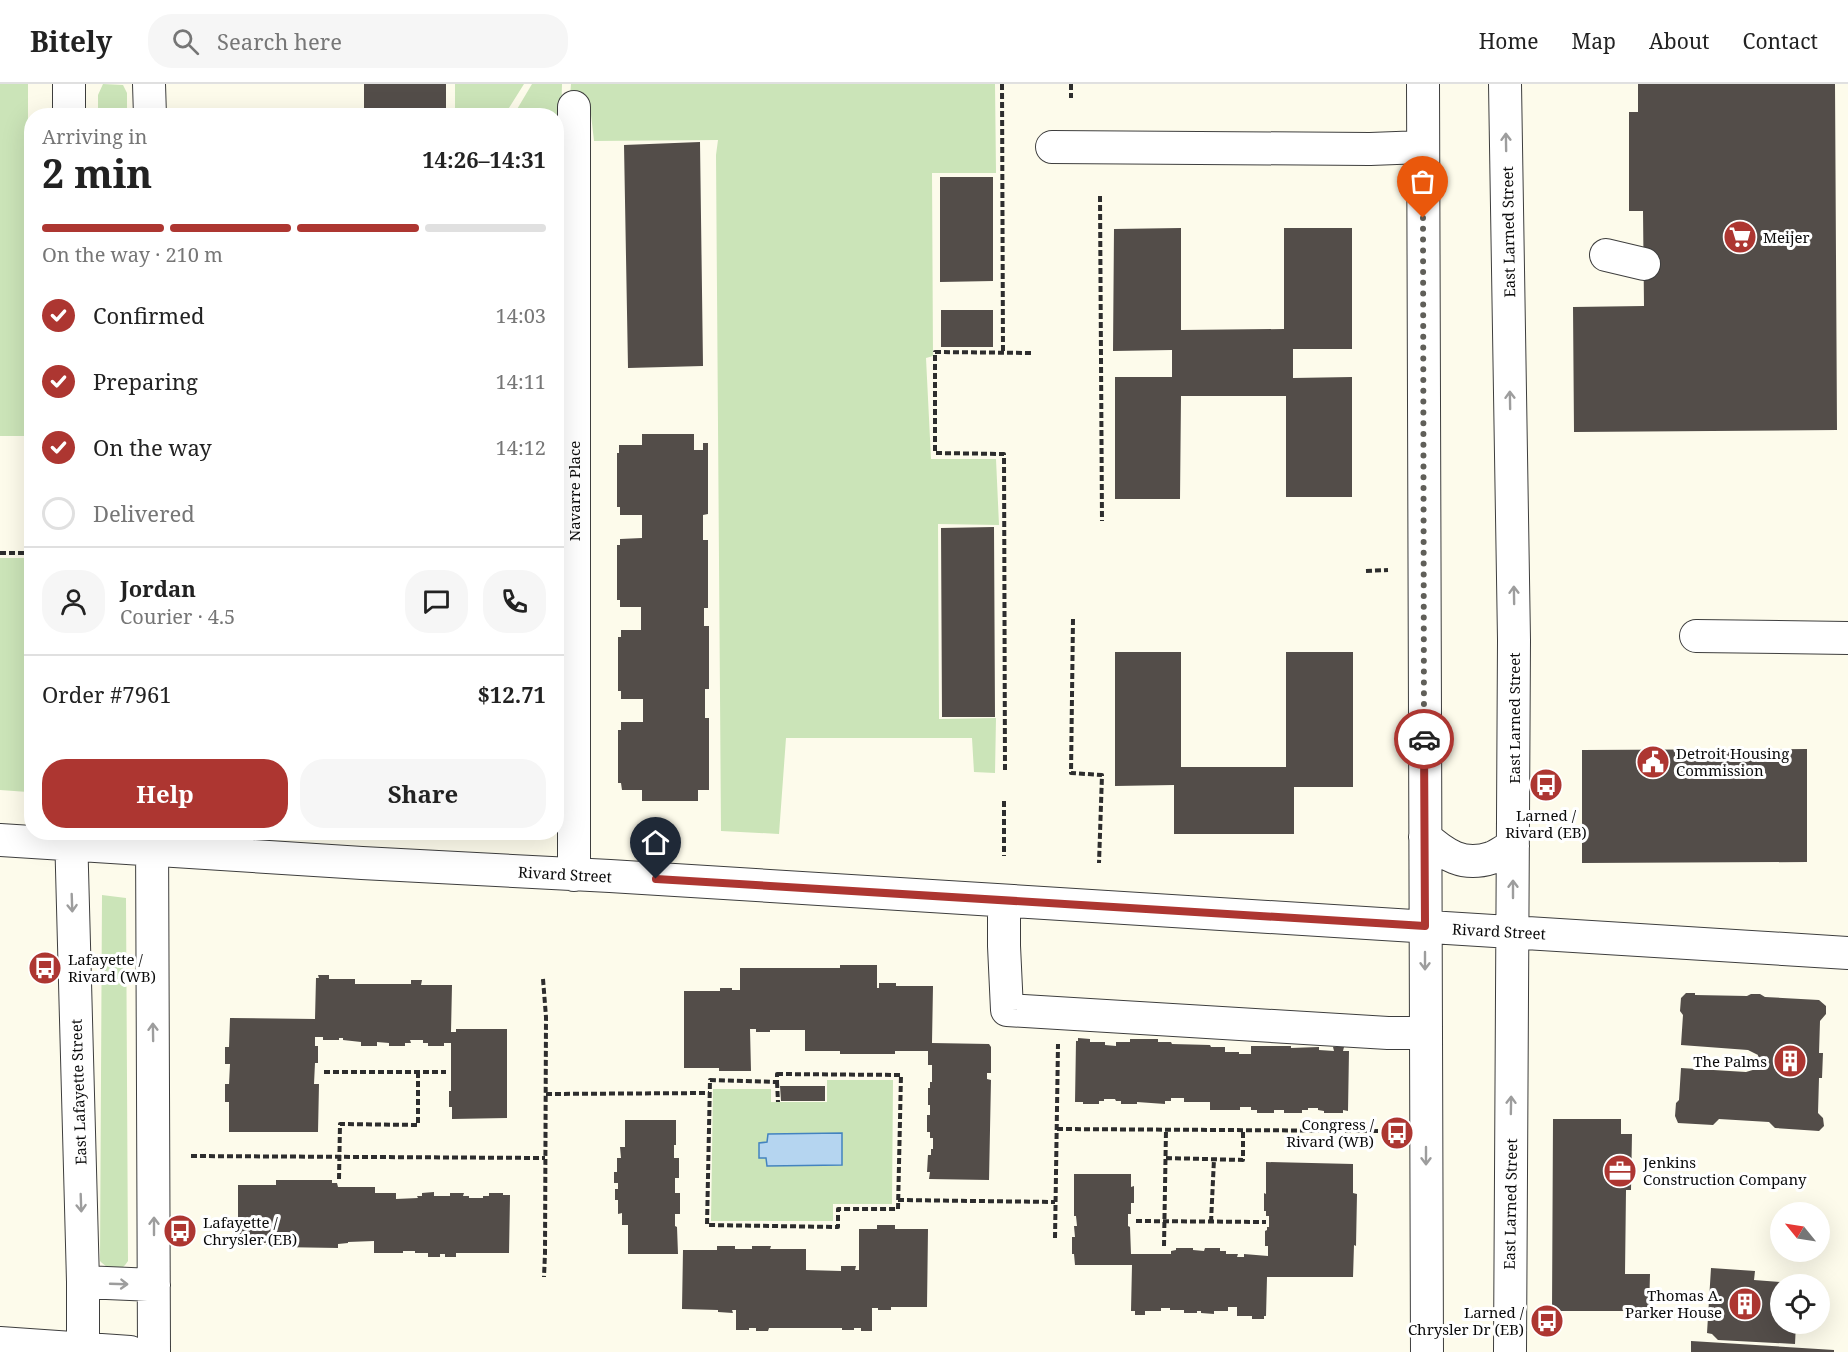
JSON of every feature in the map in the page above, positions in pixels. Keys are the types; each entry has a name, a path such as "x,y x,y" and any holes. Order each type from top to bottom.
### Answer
{"street":[{"path":"69,84 69,108"},
{"path":"149,84 150,108"},
{"path":"1423,84 1427,1352"},
{"name":"East Larned Street","path":"1505,84 1514,640 1510,1352"},
{"name":"Navarre Place","path":"574,107 574,875"},
{"path":"1052,147 1370,149 1423,147"},
{"path":"1606,255 1644,264"},
{"path":"1696,636 1848,639"},
{"path":"1425,837 1443,853 1466,861 1491,858 1513,846"},
{"name":"Rivard Street","path":"0,840 24,840"},
{"name":"East Lafayette Street","path":"71,840 83,1351"},
{"name":"Rivard Street","path":"112,840 152,841 574,875 1848,953"},
{"path":"152,841 154,1352"},
{"path":"1005,902 1004,946 1007,1010 1388,1033 1425,1033"},
{"path":"83,1282 154,1285"},
{"path":"0,1343 83,1351 130,1352"}],"path":[{"path":"1002,84 1003,353"},
{"path":"1071,84 1071,98"},
{"path":"1100,196 1102,521"},
{"path":"1005,770 1004,454 935,453 935,352 1033,353"},
{"path":"0,553 24,553"},
{"path":"1366,571 1388,570"},
{"path":"1073,619 1071,773 1102,775 1100,863"},
{"path":"1004,801 1004,856"},
{"path":"543,979 546,1017 544,1277"},
{"path":"1054,1238 1059,1038"},
{"path":"324,1072 446,1072"},
{"path":"339,1179 340,1124 418,1125 418,1072"},
{"path":"777,1082 710,1080 707,1225 838,1227 838,1209 898,1209 901,1075 777,1074 777,1082 777,1102"},
{"path":"546,1094 709,1093"},
{"path":"1057,1129 1388,1131"},
{"path":"1164,1246 1166,1130"},
{"path":"1166,1158 1243,1160 1243,1130"},
{"path":"191,1156 545,1158"},
{"path":"1211,1222 1214,1159"},
{"path":"898,1200 1055,1202"},
{"path":"1136,1221 1266,1222"}],"green space":[{"path":"0,84 28,84 28,108 24,108 24,436 0,436"},
{"path":"103,84 123,85 127,93 127,108 98,108 98,95"},
{"path":"455,84 524,84 509,108 455,108"},
{"path":"532,84 562,84 561,108 518,108"},
{"path":"571,84 995,84 996,173 932,173 933,356 926,358 931,459 996,459 999,525 938,524 939,719 996,718 995,773 974,772 972,738 786,738 779,834 721,831 716,155 718,140 594,141 590,106 570,97"},
{"path":"0,558 24,558 24,792 0,790"},
{"path":"102,895 126,898 128,1261 122,1268 115,1270 100,1261"},
{"path":"827,1080 893,1080 892,1204 833,1204 833,1221 711,1221 713,1089 771,1089 771,1102 827,1102"}],"water":[{"path":"842,1133 842,1165 767,1166 766,1158 759,1158 759,1143 767,1142 768,1134"}],"building":[{"path":"364,84 446,84 446,108 364,108"},
{"name":"Meijer","path":"1638,84 1835,84 1837,430 1574,432 1573,307 1644,306 1643,211 1629,211 1629,112 1638,112"},
{"path":"700,142 703,366 628,368 624,145"},
{"path":"940,177 993,177 993,281 940,282"},
{"path":"1181,228 1181,330 1284,329 1284,228 1352,228 1352,349 1293,349 1293,378 1352,377 1352,497 1286,497 1286,396 1181,396 1180,499 1115,499 1115,377 1172,377 1172,350 1113,351 1114,229"},
{"path":"941,310 993,310 993,347 941,347"},
{"path":"642,434 694,434 694,450 703,450 703,443 708,443 708,514 703,515 703,540 708,540 708,608 704,608 704,626 709,626 709,689 705,689 705,718 709,718 709,790 698,790 698,801 642,801 642,790 622,790 621,783 618,783 618,730 621,730 621,722 643,722 643,699 621,699 621,691 618,691 618,637 621,637 621,630 641,630 641,607 620,607 620,600 617,600 617,545 620,545 620,539 642,538 642,515 620,515 620,507 617,507 617,453 619,453 619,445 642,445"},
{"path":"994,527 995,717 942,717 941,528"},
{"path":"1115,652 1181,652 1181,767 1286,767 1286,652 1353,652 1353,787 1294,787 1294,834 1174,834 1174,785 1115,786"},
{"path":"1807,749 1807,862 1582,863 1582,750"},
{"path":"840,965 877,965 877,988 879,988 879,983 896,983 896,986 933,986 932,1043 989,1044 991,1073 987,1073 987,1079 991,1080 989,1180 929,1179 928,1155 931,1155 931,1149 933,1149 933,1138 930,1138 930,1132 927,1132 927,1115 930,1115 928,1088 932,1082 932,1065 928,1065 928,1051 895,1051 895,1054 840,1054 840,1051 805,1051 805,1030 756,1032 756,1029 750,1029 751,1071 684,1068 684,991 720,991 720,988 740,990 740,968 840,968"},
{"path":"318,975 329,975 329,979 355,979 355,984 411,984 411,980 422,980 421,985 452,985 451,1032 456,1032 456,1029 507,1029 507,1118 452,1119 452,1107 449,1107 451,1043 444,1043 444,1046 428,1046 428,1043 423,1043 423,1040 410,1040 411,1043 405,1043 405,1046 389,1046 389,1043 377,1042 377,1046 361,1046 361,1042 343,1040 343,1038 323,1040 323,1037 315,1037 315,1046 318,1046 314,1084 319,1084 318,1132 229,1132 229,1102 225,1102 225,1084 229,1084 230,1064 225,1064 225,1047 229,1047 230,1018 315,1019"},
{"name":"The Palms","path":"1686,993 1747,996 1760,994 1765,997 1819,1000 1826,1006 1826,1014 1820,1021 1819,1053 1823,1053 1822,1078 1819,1078 1818,1113 1823,1118 1824,1126 1819,1131 1775,1128 1769,1122 1719,1119 1713,1125 1678,1123 1675,1116 1676,1103 1679,1100 1681,1068 1746,1072 1756,1069 1758,1055 1748,1050 1681,1045 1683,1015 1680,1011 1681,998"},
{"path":"1078,1038 1116,1046 1116,1042 1130,1042 1130,1039 1158,1039 1158,1042 1171,1042 1172,1044 1225,1047 1225,1052 1239,1052 1239,1054 1251,1054 1251,1046 1319,1047 1319,1050 1334,1051 1333,1047 1344,1047 1343,1051 1349,1051 1348,1111 1324,1113 1318,1108 1308,1108 1308,1110 1302,1110 1302,1113 1284,1113 1284,1110 1274,1110 1274,1113 1257,1113 1257,1110 1251,1110 1251,1107 1240,1107 1240,1110 1210,1110 1210,1102 1184,1102 1184,1098 1171,1098 1171,1101 1165,1101 1165,1104 1137,1102 1137,1104 1121,1104 1121,1101 1115,1099 1104,1099 1104,1101 1099,1101 1099,1104 1075,1102 1076,1041"},
{"path":"780,1086 825,1086 825,1101 781,1101"},
{"path":"1553,1119 1621,1119 1621,1134 1632,1134 1631,1190 1626,1190 1625,1274 1650,1274 1649,1311 1552,1311"},
{"path":"625,1120 676,1120 674,1158 679,1158 679,1178 675,1178 675,1193 680,1193 680,1214 675,1214 678,1254 628,1254 628,1225 622,1225 622,1213 618,1214 615,1189 618,1189 618,1183 614,1183 617,1158 621,1158 620,1147 625,1147"},
{"path":"1266,1162 1353,1164 1353,1193 1357,1194 1353,1277 1267,1277 1264,1319 1237,1316 1237,1307 1228,1307 1228,1311 1214,1311 1214,1314 1201,1313 1201,1311 1184,1313 1184,1310 1161,1308 1161,1311 1145,1311 1145,1315 1135,1315 1135,1311 1131,1311 1132,1265 1075,1265 1074,1254 1072,1254 1072,1237 1075,1237 1074,1226 1077,1226 1076,1216 1074,1216 1074,1174 1131,1174 1134,1203 1131,1203 1131,1214 1128,1214 1128,1226 1130,1227 1131,1254 1171,1254 1171,1251 1176,1248 1193,1248 1193,1250 1204,1251 1205,1248 1220,1248 1220,1251 1226,1251 1226,1254 1238,1254 1237,1257 1244,1257 1244,1254 1268,1256 1265,1231 1269,1227 1269,1216 1266,1216 1266,1211 1264,1211"},
{"path":"276,1180 332,1180 332,1183 337,1183 338,1187 375,1187 375,1193 396,1193 396,1199 418,1198 417,1196 422,1196 422,1193 434,1192 434,1196 464,1193 463,1196 469,1196 469,1198 483,1198 483,1196 489,1196 489,1193 510,1195 509,1253 456,1253 456,1257 445,1257 445,1254 440,1254 440,1257 428,1257 428,1253 415,1253 415,1251 374,1253 374,1241 348,1242 338,1244 338,1248 278,1247 278,1245 266,1245 266,1243 238,1243 238,1185 276,1185"},
{"path":"877,1225 895,1225 895,1229 928,1229 927,1307 891,1307 891,1310 872,1308 872,1331 861,1331 861,1328 854,1328 854,1330 769,1328 768,1331 756,1331 756,1328 749,1328 749,1330 736,1330 736,1310 732,1310 733,1313 718,1312 718,1310 682,1309 683,1250 717,1250 717,1246 735,1246 735,1249 771,1246 770,1249 806,1249 806,1270 841,1271 841,1266 856,1266 855,1270 859,1270 859,1229 877,1229"},
{"name":"Thomas A. Parker House","path":"1711,1268 1755,1271 1754,1280 1770,1281 1770,1334 1795,1334 1795,1344 1718,1340 1712,1334 1707,1333"},
{"path":"1691,1341 1834,1350 1834,1352 1691,1352"}],"way so far":[{"path":"1423,218 1424,739"}],"place":[{"name":"Meijer","path":"1740,237"},
{"name":"Detroit Housing Commission","path":"1653,762"},
{"name":"Larned / Rivard (EB)","path":"1546,785"},
{"name":"Lafayette / Rivard (WB)","path":"45,968"},
{"name":"The Palms","path":"1790,1061"},
{"name":"Congress / Rivard (WB)","path":"1397,1133"},
{"name":"Jenkins Construction Company","path":"1620,1171"},
{"name":"Lafayette / Chrysler (EB)","path":"180,1231"},
{"name":"Thomas A. Parker House","path":"1745,1304"},
{"name":"Larned / Chrysler Dr (EB)","path":"1547,1321"}],"route":[{"path":"656,879 1425,926 1424,739"}]}
